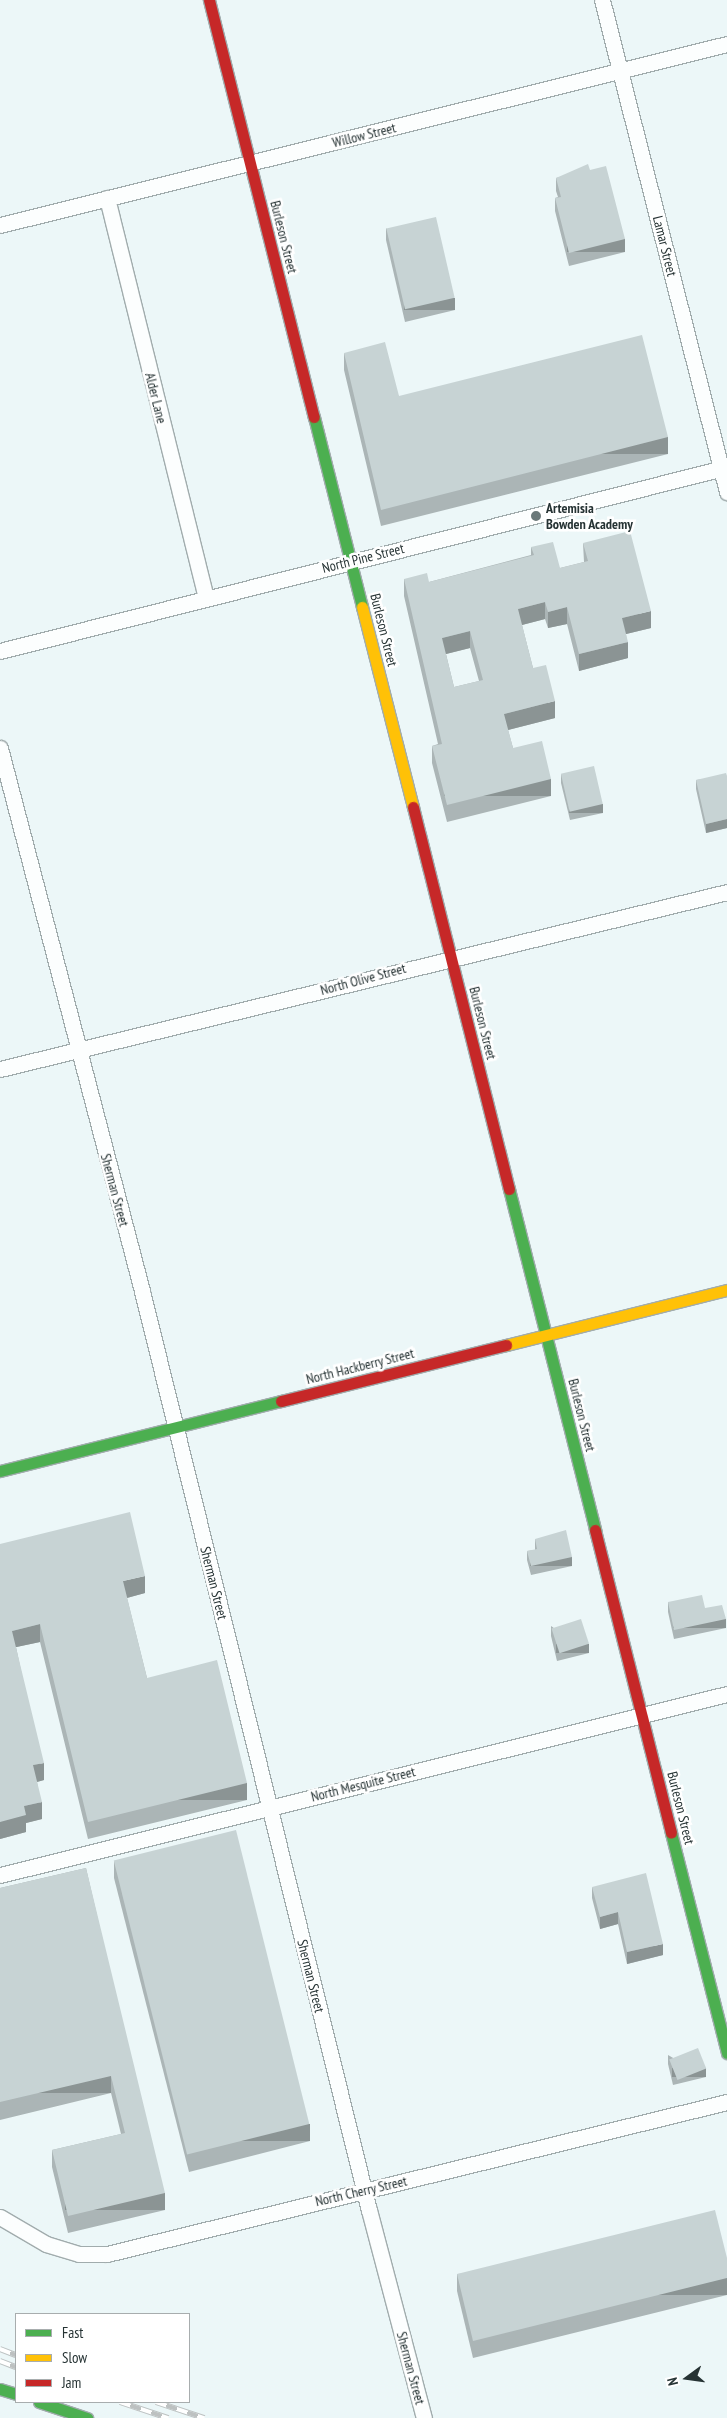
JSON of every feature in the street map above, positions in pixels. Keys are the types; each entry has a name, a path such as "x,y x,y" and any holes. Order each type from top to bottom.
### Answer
{"street":[{"name":"Burleson Street","path":"209,0 727,2052"},
{"name":"Lamar Street","path":"602,0 724,468 727,492"},
{"name":"Willow Street","path":"0,224 727,44"},
{"name":"Alder Lane","path":"107,198 206,598"},
{"name":"North Pine Street","path":"0,651 724,468"},
{"name":"Sherman Street","path":"0,748 176,1427 364,2191 424,2418"},
{"name":"North Olive Street","path":"0,1069 427,962 452,961 727,892"},
{"name":"North Hackberry Street","path":"0,1471 727,1290"},
{"name":"North Mesquite Street","path":"0,1875 727,1694"},
{"name":"North Cherry Street","path":"0,2217 46,2244 79,2254 107,2254 727,2102"},
{"path":"0,2389 15,2394"},
{"path":"41,2403 87,2418"}],"building":[{"path":"588,164 590,170 606,166 625,239 569,253 555,198 561,197 556,178"},
{"path":"436,217 455,298 405,309 386,228"},
{"path":"642,335 668,437 381,510 344,353 385,342 399,396"},
{"path":"630,531 651,611 622,618 628,642 579,654 567,607 548,612 545,602 518,609 533,668 546,665 555,701 504,714 513,748 542,741 551,779 447,805 432,746 442,744 404,579 427,573 429,582 534,555 531,547 553,542 560,568 588,561 583,543","holes":["470,631 483,680 454,687 442,638"]},
{"path":"594,766 603,804 570,812 561,774"},
{"path":"726,773 727,819 706,824 696,780"},
{"path":"130,1512 145,1576 123,1581 147,1678 217,1660 247,1783 88,1822 40,1624 12,1631 44,1763 33,1765 42,1802 24,1806 26,1815 0,1822 0,1544"},
{"path":"566,1530 572,1557 531,1566 527,1551 537,1549 535,1539"},
{"path":"702,1595 705,1608 722,1605 726,1619 674,1630 668,1602"},
{"path":"581,1619 589,1644 560,1653 552,1629"},
{"path":"236,1830 309,2124 187,2154 114,1860"},
{"path":"86,1868 165,2193 68,2216 52,2150 125,2133 111,2076 0,2102 0,1888"},
{"path":"646,1873 663,1944 627,1952 618,1912 600,1917 592,1887"},
{"path":"698,2048 706,2068 677,2080 669,2060"},
{"path":"715,2210 727,2258 727,2278 473,2341 457,2274"}],"railway":[{"path":"0,2349 15,2355"},
{"path":"0,2361 15,2367"},
{"path":"123,2403 168,2418"},
{"path":"159,2403 204,2418"}],"traffic: fast":[{"path":"314,417 362,607"},
{"path":"509,1189 595,1530"},
{"path":"0,1471 281,1401"},
{"path":"671,1833 727,2053"},
{"path":"0,2389 15,2394"},
{"path":"42,2403 87,2418"}],"traffic: slow":[{"path":"362,607 413,807"},
{"path":"506,1345 727,1290"}],"traffic: jam":[{"path":"209,0 314,417"},
{"path":"413,807 509,1189"},
{"path":"281,1401 506,1345"},
{"path":"595,1530 671,1833"}],"place":[{"name":"Artemisia Bowden Academy","path":"536,516"}]}
